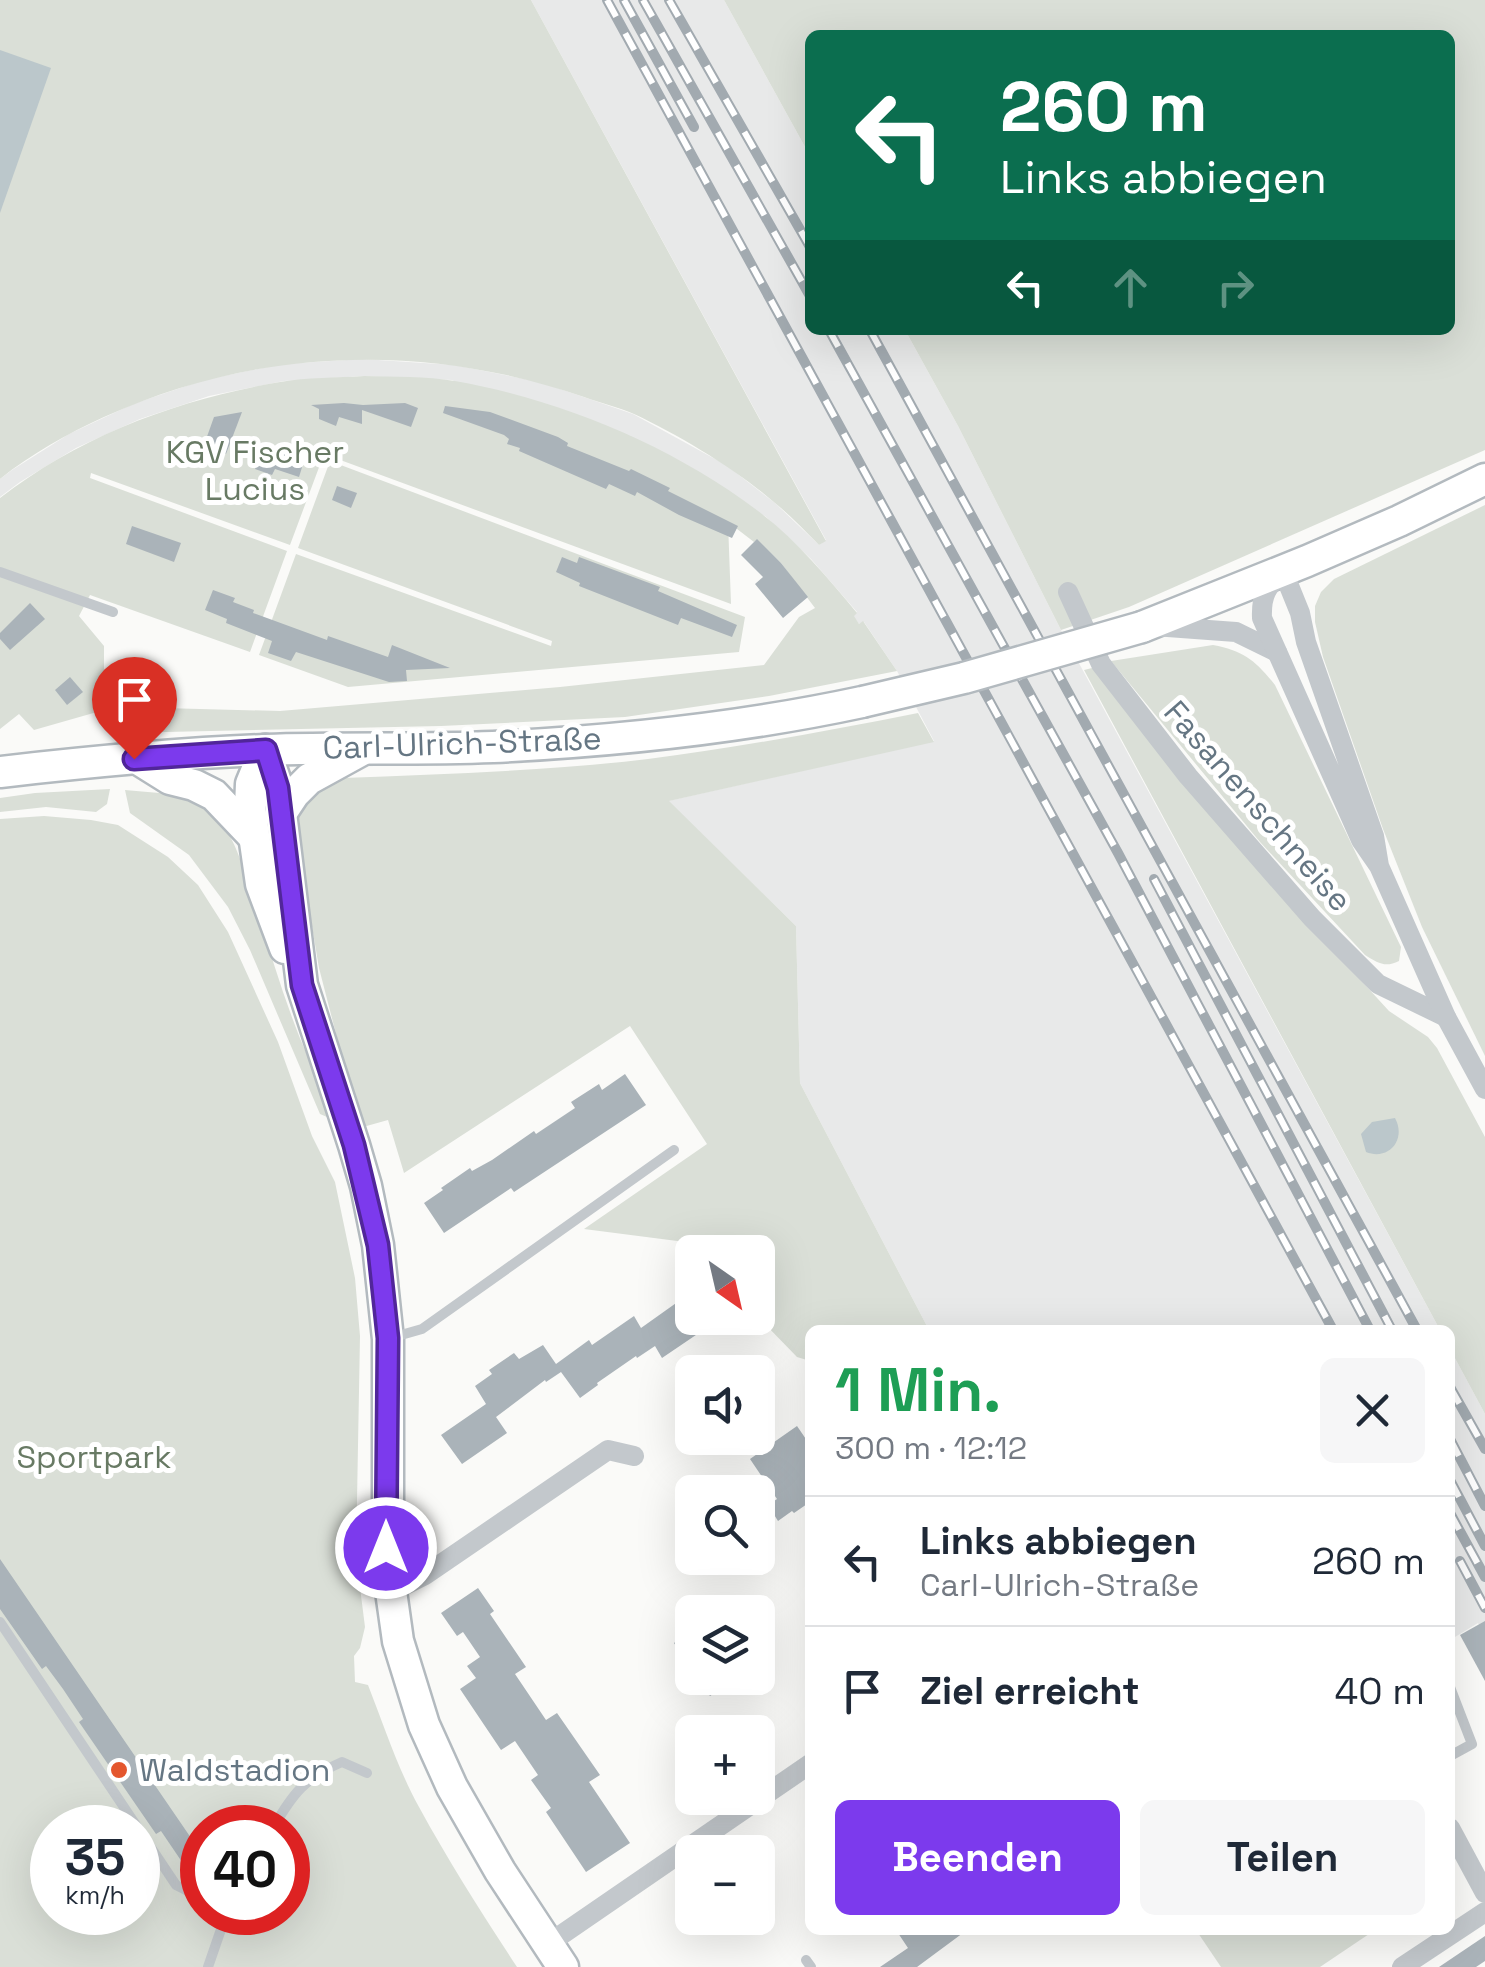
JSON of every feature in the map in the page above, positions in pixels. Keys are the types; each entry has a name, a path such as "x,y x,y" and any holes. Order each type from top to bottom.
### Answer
{"street":[{"name":"Carl-Ulrich-Straße","path":"0,772 266,750 493,746 602,739 743,723 862,702 964,678 1146,626 1283,571 1485,480"},
{"path":"1380,866 1361,840 1262,618 1266,588 1283,571 1374,836 1380,866 1446,1017 1485,1089"},
{"name":"Fasanenschneise","path":"1068,592 1101,664 1188,776 1312,918 1378,984 1446,1017"},
{"path":"1146,626 1236,632 1278,652"},
{"path":"266,750 278,788 302,985"},
{"path":"266,750 249,796 260,884 302,985 341,1099 378,1245 388,1338 386,1548 406,1674 433,1746 480,1839 555,1955 805,1768"},
{"path":"280,815 309,779 362,750"},
{"path":"136,759 170,778 194,784 214,795 253,836"},
{"path":"389,1586 425,1576 608,1450 634,1456"},
{"path":"1455,1837 1485,1893"},
{"path":"1455,1932 1485,1912"},
{"path":"1402,1967 1450,1935"}],"lane":[{"path":"0,572 113,612"},
{"path":"388,1338 422,1329 674,1150"},
{"path":"0,1622 180,1887"},
{"path":"1455,1701 1472,1744 1455,1753"},
{"path":"285,1805 302,1784 342,1762 367,1773"},
{"path":"208,1967 220,1935"}],"shaded area":[{"path":"531,0 724,0 805,147 805,335 908,335 1061,630 1437,1325 926,1325 800,1083 796,926 668,801 934,741 897,671 864,622 859,624 853,616 857,612 811,559 765,516 452,380 364,376 284,381 209,396 140,419 76,448 0,497 0,479 69,434 133,404 204,380 282,364 363,359 454,365 540,382 633,414 726,465 775,503 819,545 826,540"},
{"path":"0,50 51,68 0,213"},
{"path":"1395,1118 1399,1134 1393,1147 1382,1154 1366,1152 1361,1134 1372,1122"},
{"path":"1455,1358 1485,1414 1485,1635 1478,1623 1455,1637"}],"green space":[{"path":"0,0 531,0 826,541 819,545 781,508 726,466 634,414 524,379 464,367 403,361 342,360 282,365 162,394 76,430 0,479"},
{"path":"724,0 1485,0 1485,450 1129,607 1061,630 908,335 1455,335 1455,30 805,30 805,147"},
{"name":"KGV Fischer Lucius","path":"364,376 444,379 536,400 616,430 693,468 762,514 800,548 857,613 854,616 859,624 863,621 897,671 769,696 625,717 441,726 121,733 119,719 163,708 280,711 764,665 799,617 815,608 781,563 757,540 754,542 728,522 731,604 324,454 290,545 91,473 90,478 287,551 250,652 90,595 79,616 104,646 104,710 34,730 19,714 0,729 0,498 98,438 168,410 280,382"},
{"name":"KGV Fischer Lucius","path":"330,461 745,617 739,652 348,687 259,655 296,554 551,646 552,641 298,548"},
{"path":"1485,505 1485,1056 1422,927 1383,829 1323,657 1315,606 1321,592 1334,579"},
{"path":"1213,645 1248,658 1275,685 1401,947 1399,961 1382,964 1365,955 1260,842 1111,661"},
{"path":"1096,667 1290,903 1389,1011 1428,1037 1485,1137 1485,1414 1455,1358 1455,1325 1437,1325 1084,670"},
{"path":"918,713 934,742 669,801 796,926 800,1083 926,1325 805,1325 805,1359 797,1357 775,1334 775,1235 675,1235 675,1241 584,1229 707,1144 630,1026 404,1173 388,1120 363,1127 319,968 301,861 302,804 329,781 343,778 648,759"},
{"path":"110,789 107,804 96,812 46,807 0,812 0,798"},
{"path":"125,790 194,801 222,823 240,859 293,1021 332,1115 320,1114 228,907 189,855 130,813"},
{"name":"Sportpark","path":"44,816 118,825 168,857 198,885 228,932 278,1042 312,1136 335,1182 355,1278 360,1336 356,1556 365,1627 354,1656 355,1682 368,1685 419,1807 517,1967 0,1967 0,819"},
{"path":"1199,1935 1368,1935 1320,1967 1221,1967"}],"building":[{"path":"405,403 418,408 411,427 362,410 362,424 339,417 336,426 319,419 319,409 311,405"},
{"path":"445,406 490,412 558,437 567,446 631,469 738,526 732,538 637,492 635,496 609,484 606,489 519,451 520,448 507,444 509,439 504,435 443,413"},
{"path":"242,412 226,454 204,445 214,417"},
{"path":"264,445 304,461 299,477 275,469 272,475 255,469"},
{"path":"337,486 357,493 351,508 332,500"},
{"path":"132,526 181,543 174,562 126,544"},
{"path":"757,539 808,597 783,618 755,584 763,577 741,555"},
{"path":"562,557 577,563 579,557 660,587 658,591 737,625 732,637 681,618 678,625 579,586 580,583 556,572"},
{"path":"213,590 235,598 233,602 254,610 253,613 327,640 328,636 388,657 392,645 450,668 406,670 407,681 389,682 296,652 291,661 268,653 272,641 205,610"},
{"path":"30,603 45,619 10,650 0,639 0,633"},
{"path":"70,677 83,692 67,705 55,690"},
{"path":"625,1074 646,1105 444,1233 424,1203 441,1188 534,1131 536,1134 575,1108 571,1102 599,1084 602,1090"},
{"path":"675,1304 675,1335 696,1335 662,1358 655,1346 636,1356 580,1398 561,1372 545,1380 496,1417 507,1433 462,1464 441,1435 486,1404 475,1386 492,1374 489,1370 514,1353 519,1359 543,1345 556,1364 589,1340 592,1345 634,1316 641,1328"},
{"path":"797,1426 805,1438 805,1505 778,1521 775,1475 761,1475 750,1459 756,1455 775,1455 775,1441"},
{"path":"0,1559 180,1822 180,1859 160,1832 160,1805 136,1805 79,1722 83,1719 63,1689 46,1666 42,1669 0,1609"},
{"path":"478,1588 494,1611 490,1614 526,1667 515,1674 546,1720 557,1713 600,1775 589,1782 630,1843 586,1872 546,1812 551,1808 531,1780 538,1775 515,1741 501,1750 460,1689 476,1678 467,1666 480,1657 463,1632 457,1636 441,1613"},
{"path":"1485,1621 1485,1681 1460,1635"},
{"path":"899,1935 960,1935 917,1967 880,1967 908,1948"},
{"path":"1485,1936 1485,1961 1476,1967 1439,1967"}],"railway":[{"path":"607,0 1330,1325"},
{"path":"624,0 694,127"},
{"path":"643,0 805,287"},
{"path":"669,0 805,238"},
{"path":"832,335 1118,853 1367,1325"},
{"path":"873,335 1414,1325"},
{"path":"1154,879 1389,1325"},
{"path":"1455,1396 1485,1449"},
{"path":"1455,1449 1485,1506"},
{"path":"1455,1489 1485,1546"},
{"path":"1455,1522 1485,1577"},
{"path":"1460,1561 1485,1608"}],"place":[{"name":"Waldstadion","path":"119,1770"}],"route":[{"path":"134,759 266,750 274,773 302,985 341,1099 378,1245 388,1338 386,1548"}]}
